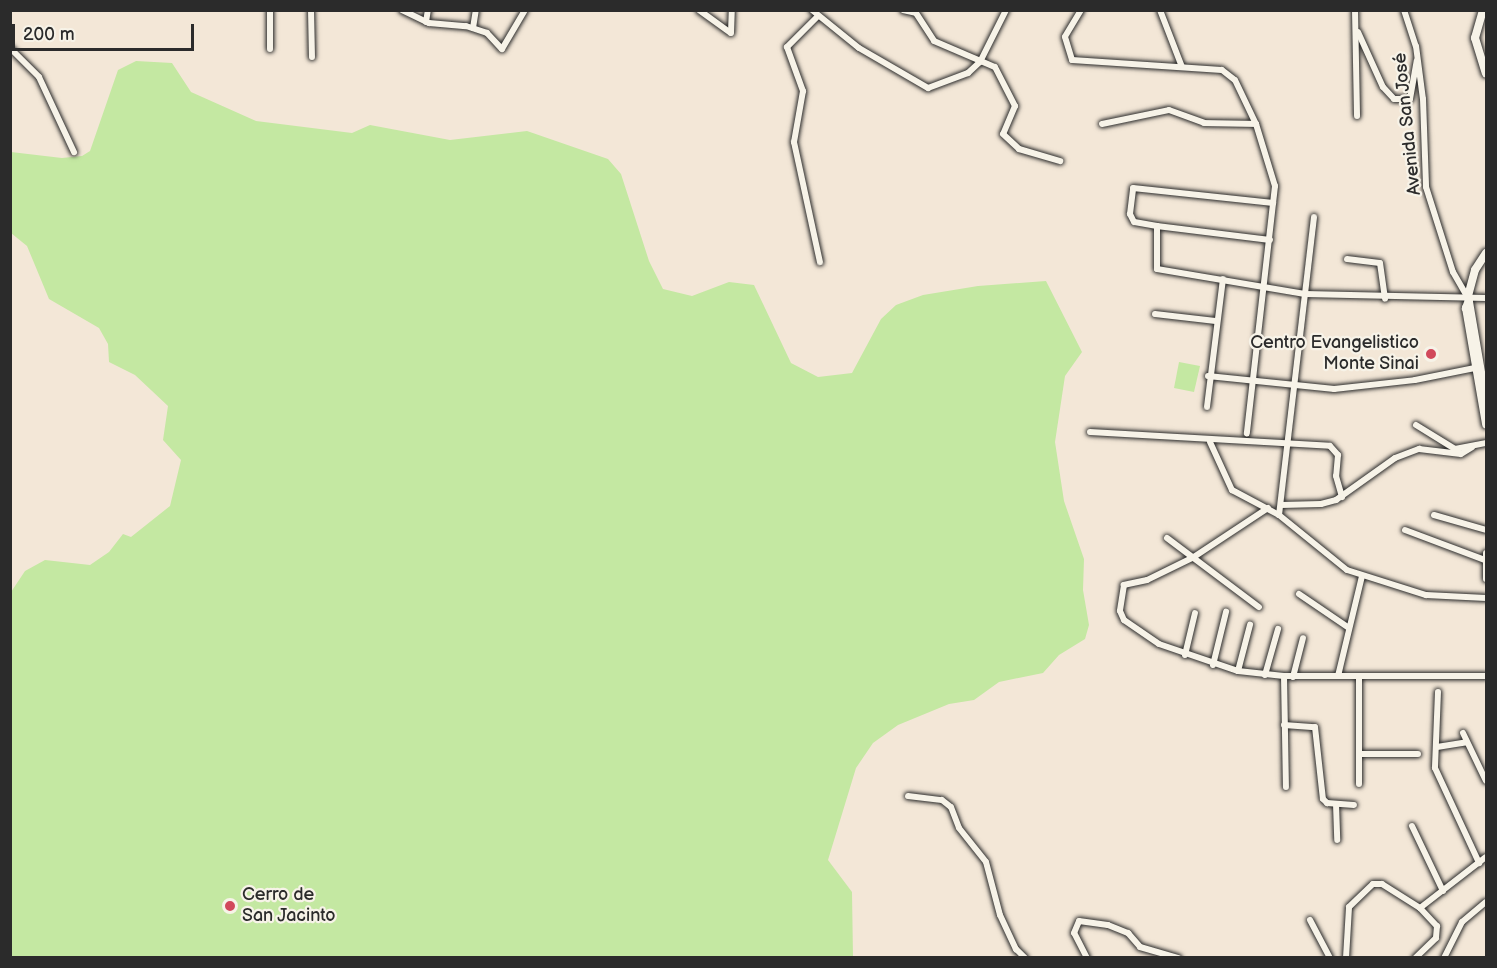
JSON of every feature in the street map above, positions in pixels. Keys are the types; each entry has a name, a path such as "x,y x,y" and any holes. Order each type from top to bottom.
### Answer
{"main road":[{"path":"1483,10 1476,38 1486,73"},
{"path":"1486,253 1471,279 1469,300 1486,401"},
{"path":"1469,300 1466,308 1486,424"}],"street":[{"path":"270,10 270,49"},
{"path":"311,10 312,57"},
{"path":"402,10 426,22 473,28 487,33 502,49 525,10"},
{"path":"426,22 428,10"},
{"path":"473,28 476,10"},
{"path":"699,10 727,33 733,30 732,10"},
{"path":"812,10 903,77 928,88 968,73 980,62 1006,10"},
{"path":"903,10 916,13 934,41 995,67 1016,106 1003,134 1019,149 1060,161"},
{"path":"1081,10 1065,37 1072,60 1182,67 1229,73 1256,124 1275,186 1247,433"},
{"path":"1160,10 1182,67"},
{"name":"Avenida San José","path":"1404,10 1417,61 1423,99 1426,187 1453,272 1469,300"},
{"path":"1355,11 1358,32 1357,116"},
{"path":"819,16 787,47 803,92 794,142 820,262"},
{"path":"1358,32 1383,87 1394,99 1410,99 1417,61"},
{"path":"10,48 39,77 74,152"},
{"path":"1102,124 1178,110 1204,123 1256,124"},
{"path":"1270,240 1157,226 1130,219 1133,188 1273,203"},
{"path":"1279,515 1314,217"},
{"path":"1157,226 1157,269 1305,294 1469,300 1486,298"},
{"path":"1347,259 1380,263 1385,298"},
{"path":"1207,407 1208,376 1223,279"},
{"path":"1155,314 1216,321"},
{"path":"1208,376 1294,386 1349,389 1475,368"},
{"path":"1416,425 1455,448 1486,443"},
{"path":"1090,432 1210,442 1287,443 1333,447 1338,455 1336,476 1342,496"},
{"path":"1210,442 1227,485 1279,515 1347,570 1426,594 1486,598"},
{"path":"1281,505 1321,504 1342,496 1395,458 1419,449 1461,454 1472,447"},
{"path":"1268,508 1194,557 1147,580 1124,585 1120,593 1124,620 1159,644 1213,665 1238,671 1293,677 1486,676"},
{"path":"1434,515 1486,530"},
{"path":"1405,530 1486,556 1486,579"},
{"path":"1167,538 1259,607"},
{"path":"1338,676 1362,576"},
{"path":"1299,594 1349,628"},
{"path":"1213,665 1226,612"},
{"path":"1185,655 1195,613"},
{"path":"1238,671 1250,625"},
{"path":"1265,675 1278,629"},
{"path":"1293,677 1303,638"},
{"path":"1284,676 1286,787"},
{"path":"1359,676 1359,784"},
{"path":"1438,692 1435,768 1479,863"},
{"path":"1284,725 1311,725 1318,730 1320,793 1327,803 1354,805"},
{"path":"1463,733 1486,781"},
{"path":"1437,747 1467,742"},
{"path":"1359,754 1418,754"},
{"path":"908,796 942,800 951,807 959,828 986,862 1000,915 1016,949 1025,957"},
{"path":"1336,804 1336,840"},
{"path":"1412,826 1443,891"},
{"path":"1420,908 1486,857"},
{"path":"1346,957 1349,907 1364,889 1382,884 1420,908 1432,919 1437,932 1432,942 1415,957"},
{"path":"1444,957 1462,922 1486,902"},
{"path":"1310,920 1330,957"},
{"path":"1087,957 1074,933 1079,921 1108,925 1128,933 1140,947 1178,957"}],"green space":[{"path":"136,61 172,63 191,92 256,121 352,133 370,125 450,140 527,131 608,159 621,174 649,261 663,289 692,296 729,282 754,285 791,363 818,377 852,373 881,319 896,305 923,295 978,286 1046,281 1082,352 1065,376 1055,442 1064,501 1084,559 1083,590 1089,625 1085,639 1059,655 1043,673 999,682 974,700 949,704 898,725 873,743 856,768 828,860 852,892 853,957 11,957 11,592 25,571 45,560 90,565 109,552 123,534 131,537 170,506 181,460 163,440 168,406 135,375 109,362 108,344 99,328 49,299 27,246 11,233 11,152 62,158 82,156 90,151 118,70"},
{"path":"1179,362 1200,366 1194,392 1174,388"}],"place":[{"name":"Centro Evangelistico Monte Sinai","path":"1431,354"},
{"name":"Cerro de San Jacinto","path":"230,906"}]}
